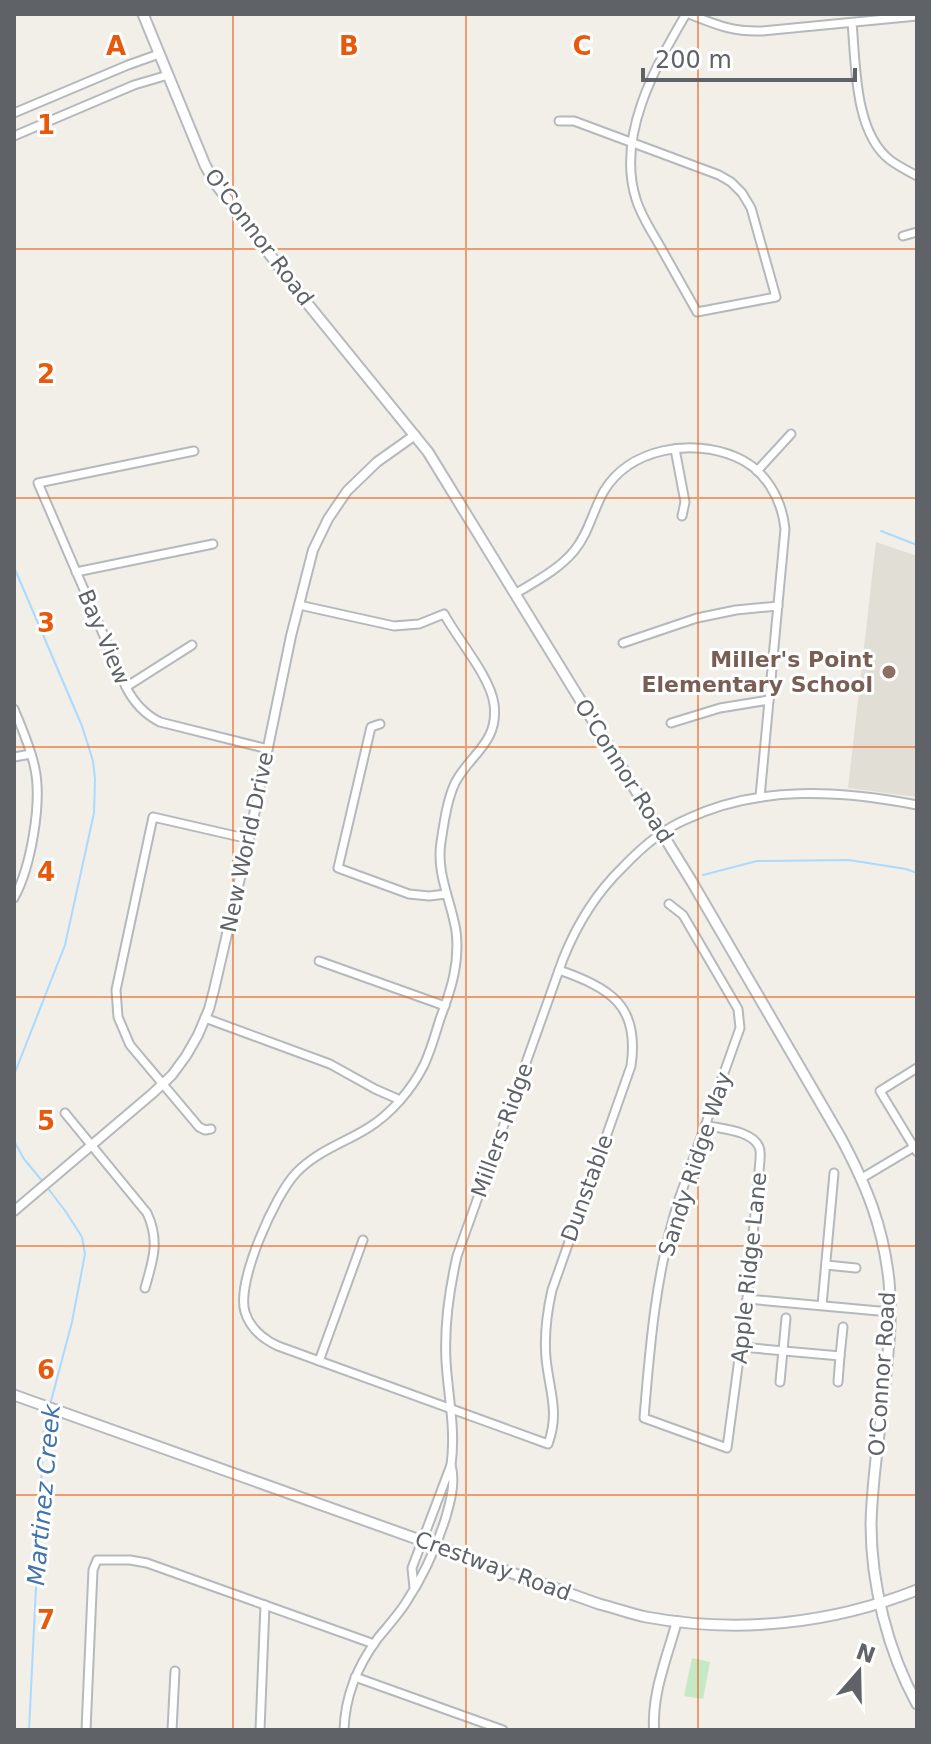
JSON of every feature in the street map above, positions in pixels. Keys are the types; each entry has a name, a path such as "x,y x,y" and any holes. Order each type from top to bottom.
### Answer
{"main road":[{"name":"O'Connor Road","path":"143,14 215,183 428,452 662,834 862,1178 882,1237 889,1282 889,1344 871,1524 881,1603"},
{"name":"Crestway Road","path":"14,1395 599,1604 644,1616 731,1625 781,1624 844,1614 917,1590"},
{"path":"881,1603 896,1659 917,1704"}],"street":[{"path":"559,121 574,121 632,142 719,175 731,182 751,208 776,297 697,312 645,220 636,198 629,163 632,142 636,121 656,67 687,14 739,32 917,16"},
{"path":"852,23 860,100 870,134 889,159 917,176"},
{"path":"14,113 159,54"},
{"path":"14,136 134,85 168,75"},
{"path":"903,236 917,232"},
{"path":"757,471 791,434"},
{"name":"New World Drive","path":"14,1211 162,1084 186,1056 205,1018 214,990 313,550 335,507 360,476 415,435"},
{"path":"675,449 685,502 682,516"},
{"path":"515,594 558,567 588,529 603,493 623,469 648,455 675,449 723,451 757,471 775,495 784,520 785,539 760,797"},
{"name":"Bay View","path":"194,451 38,483 126,687 138,707 160,722 268,749"},
{"path":"76,572 213,544"},
{"path":"299,605 394,626 419,624 444,614 490,690 494,715 488,740 462,772 452,791 440,843 457,946 455,975 424,1064 400,1100 382,1118 315,1157 294,1175 267,1220 244,1287 243,1302 250,1322 269,1341 452,1409"},
{"path":"623,643 697,618 778,606"},
{"path":"126,687 192,645"},
{"path":"671,723 720,708 769,700"},
{"path":"14,709 31,754 38,786 27,862 14,898"},
{"path":"380,724 371,727 338,868 416,896 446,894"},
{"path":"14,757 31,754"},
{"name":"Millers Ridge","path":"414,1588 412,1568 451,1465 452,1409 445,1338 447,1306 457,1256 559,970 575,931 596,897 636,854 685,819 708,810 760,797 806,793 917,805"},
{"path":"211,1129 199,1127 125,1036 118,1017 117,981 153,817 249,839"},
{"name":"Sandy Ridge Way","path":"669,904 683,915 741,1018 735,1054 705,1125 673,1218 654,1311 644,1418 727,1448"},
{"path":"319,961 445,1006"},
{"name":"Dunstable","path":"452,1409 548,1444 553,1431 555,1417 545,1338 552,1290 631,1066 633,1050 628,1019 616,1000 599,985 559,970"},
{"path":"205,1018 330,1064 400,1100"},
{"path":"862,1178 915,1150 880,1091 917,1068"},
{"path":"65,1113 140,1203 152,1224 155,1253 145,1288"},
{"name":"Apple Ridge Lane","path":"705,1125 741,1133 752,1139 759,1146 760,1160 747,1299 727,1448"},
{"path":"822,1305 834,1173"},
{"path":"319,1361 363,1240"},
{"path":"826,1265 856,1268"},
{"path":"747,1299 890,1312"},
{"path":"780,1382 786,1318"},
{"path":"838,1382 843,1327"},
{"path":"741,1347 840,1356"},
{"name":"Millers Ridge","path":"344,1730 349,1694 355,1677 374,1644 426,1570 436,1546 447,1513 454,1476 451,1465"},
{"path":"434,1508 447,1513"},
{"path":"86,1730 93,1570 97,1560 147,1563 374,1644"},
{"path":"260,1730 265,1605"},
{"path":"654,1730 656,1693 677,1621"},
{"path":"172,1730 175,1671"},
{"path":"355,1677 503,1730"}],"shaded area":[{"name":"Miller's Point Elementary School","path":"876,542 917,556 917,797 848,788"}],"green space":[{"path":"692,1658 710,1662 703,1699 684,1696"}],"waterway":[{"path":"881,531 917,545"},
{"name":"Martinez Creek","path":"14,567 82,726 95,779 94,813 65,945 14,1075"},
{"path":"703,875 757,861 849,860 917,873"},
{"name":"Martinez Creek","path":"14,1141 43,1182"},
{"name":"Martinez Creek","path":"47,1187 82,1237 85,1254 72,1322 50,1405"},
{"name":"Martinez Creek","path":"29,1730 44,1424 48,1411"}],"place":[{"name":"Miller's Point Elementary School","path":"889,672"}]}
